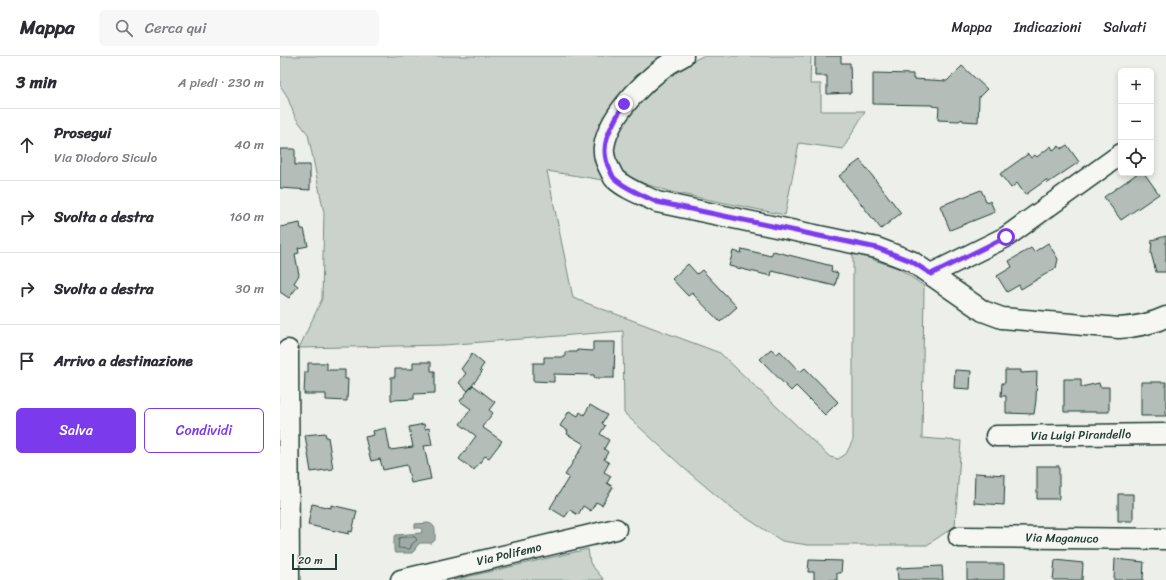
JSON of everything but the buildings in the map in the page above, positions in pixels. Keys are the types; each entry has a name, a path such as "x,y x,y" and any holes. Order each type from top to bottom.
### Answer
{"street":[{"path":"682,56 646,82 624,104 612,126 604,147 605,162 614,178 629,188 657,202 877,248 911,261 983,311 1002,318 1119,328 1136,327 1166,317"},
{"path":"931,274 1006,237 1118,156"},
{"path":"288,350 289,580"},
{"name":"Via Luigi Pirandello","path":"996,436 1166,434"},
{"name":"Via Polifemo","path":"401,580 616,529"},
{"name":"Via Maganuco","path":"959,537 1166,539"}],"shaded area":[{"path":"280,56 665,56 638,75 616,100 602,125 597,165 603,180 547,171 573,298 720,353 830,457 838,459 846,454 853,440 853,253 898,268 924,286 922,438 961,441 955,526 927,545 808,545 782,541 731,508 685,469 624,413 623,331 444,345 299,348 322,299 324,213 308,134 295,117 287,96 280,85"},
{"path":"703,56 811,56 810,84 821,84 821,111 865,111 843,149 799,143 785,215 671,192 642,183 625,175 614,159 613,143 621,126 633,109 655,87 684,65"},
{"path":"588,549 590,563 604,580 453,580"}],"water":[{"path":"428,523 433,525 435,529 435,540 432,543 420,543 412,553 396,553 394,551 394,538 396,535 421,533 421,528 415,528 415,524"}],"route":[{"path":"624,104 612,126 604,147 605,162 614,178 629,188 657,202 877,248 911,261 931,274 1006,237"}]}
